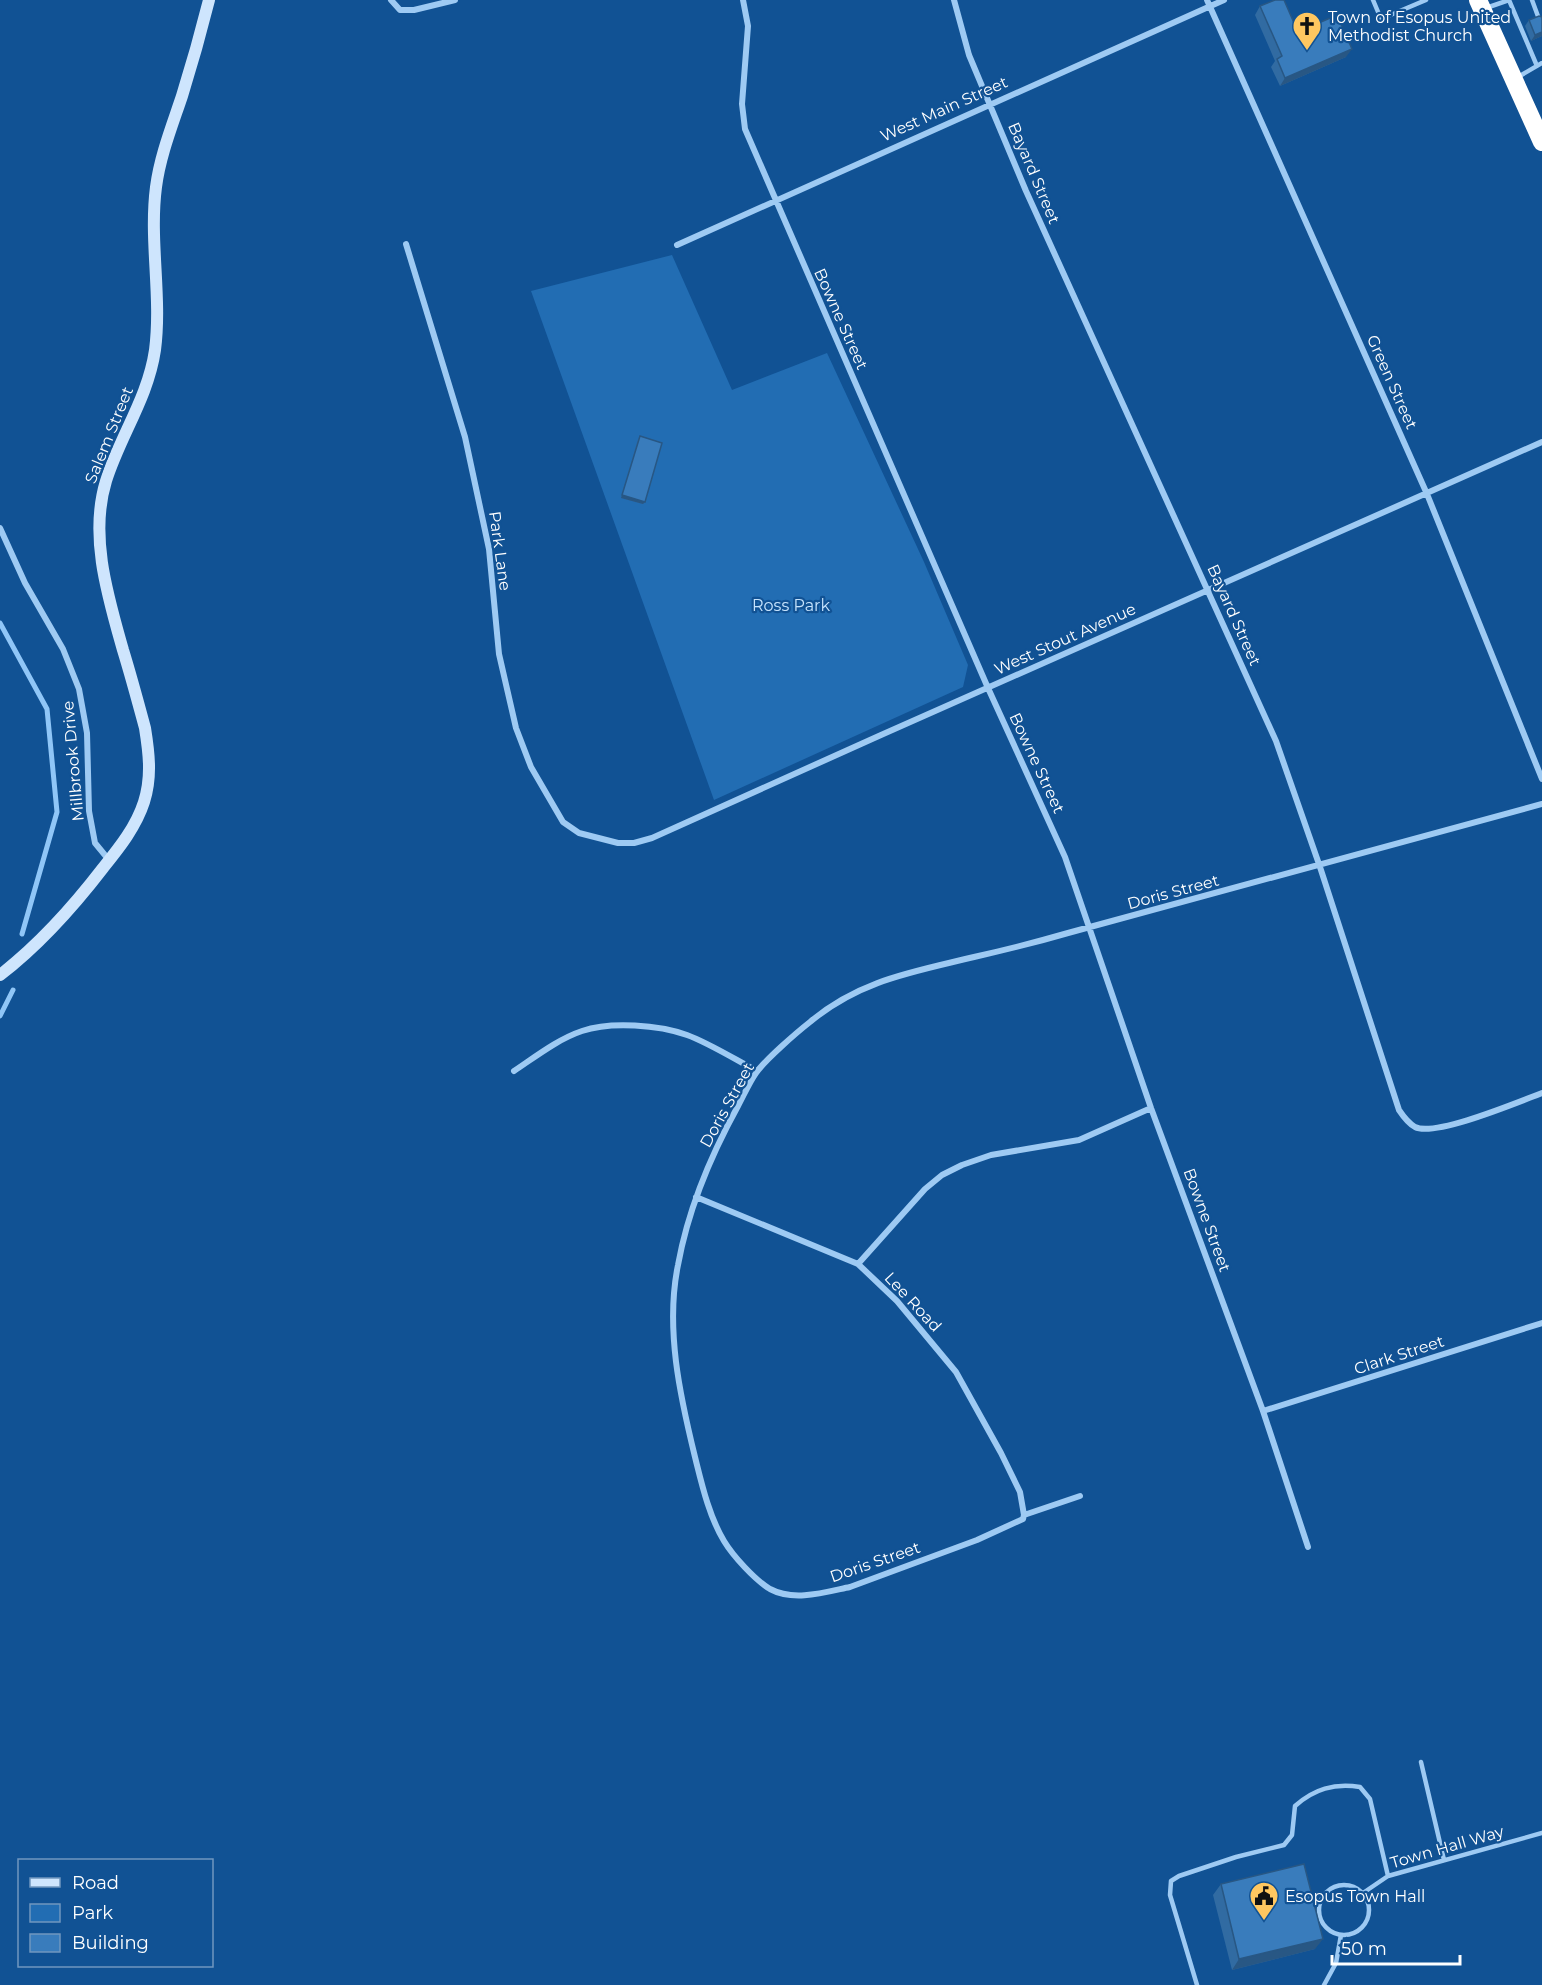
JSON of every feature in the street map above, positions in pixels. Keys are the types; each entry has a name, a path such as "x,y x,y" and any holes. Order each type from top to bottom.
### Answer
{"highway":[{"path":"1480,5 1542,142"}],"street":[{"name":"Salem Street","path":"0,975 44,936 109,861 131,829 144,802 149,781 146,728 105,582 101,556 101,500 114,458 147,383 154,353 158,324 156,189 161,161 191,67 208,0"},
{"path":"391,0 400,10 414,10 454,0"},
{"name":"Bowne Street","path":"743,0 748,26 742,104 745,129 988,688 1065,857 1151,1107 1263,1412 1308,1547"},
{"name":"Bayard Street","path":"954,0 969,55 1026,191 1276,741 1320,867 1399,1110 1415,1127 1427,1129 1446,1126 1542,1094"},
{"name":"West Main Street","path":"677,245 1208,3 1224,0"},
{"name":"Green Street","path":"1208,3 1427,494 1542,779"},
{"name":"Park Lane","path":"406,244 465,437 489,549 499,654 516,728 531,767 563,822 579,833 596,839"},
{"name":"West Stout Avenue","path":"596,839 634,843 652,838 1542,442"},
{"name":"Millbrook Drive","path":"0,528 25,583 63,650 79,689 87,733 89,811 95,843 109,861"},
{"name":"Doris Street","path":"1080,1496 1024,1515 1023,1519 977,1540 850,1587 829,1592 796,1596 772,1590 732,1554 722,1539 708,1505 685,1418 673,1313 677,1266 696,1197 727,1126 757,1071 811,1020 864,987 896,976 1007,950 1320,867 1542,804"},
{"path":"514,1071 554,1045 582,1031 633,1026 688,1035 757,1071"},
{"path":"858,1264 925,1189 942,1175 991,1155 1079,1140 1151,1107"},
{"name":"Lee Road","path":"696,1197 858,1264 897,1301 956,1372 1020,1492 1024,1515"},
{"name":"Clark Street","path":"1263,1412 1542,1323"}],"lane":[{"path":"1373,0 1381,19 1425,0"},
{"path":"1480,5 1509,0 1539,65 1513,80"},
{"path":"1532,0 1539,19"},
{"path":"1421,1762 1444,1860"},
{"path":"1197,1985 1170,1895 1171,1881 1179,1876 1236,1857 1284,1845 1292,1835 1295,1806 1308,1794 1332,1786 1360,1787 1370,1799 1388,1876"},
{"name":"Town Hall Way","path":"1364,1893 1388,1876 1542,1833"},
{"path":"1346,1884 1364,1893 1370,1912 1367,1922 1360,1929 1351,1934 1341,1935 1332,1933 1324,1926 1319,1917 1318,1907 1327,1890 1336,1885 1346,1884"},
{"path":"1324,1985 1336,1963 1341,1935"}],"green space":[{"name":"Ross Park","path":"672,255 732,390 827,353 924,562 968,665 963,687 714,800 531,291"}],"building":[{"name":"Town of Esopus United Methodist Church","path":"1275,0 1284,0 1298,32 1337,15 1352,49 1285,78 1277,59 1282,56 1260,6"},
{"path":"1542,17 1542,32 1535,35 1529,20"},
{"path":"640,436 662,443 645,502 622,495"},
{"name":"Esopus Town Hall","path":"1304,1864 1323,1939 1239,1959 1221,1884"}],"waterway":[{"path":"0,623 47,709 57,812 22,934"},
{"path":"0,1016 13,990"}],"place":[{"name":"Town of Esopus United Methodist Church","path":"1307,52"},
{"name":"Esopus Town Hall","path":"1264,1922"}]}
